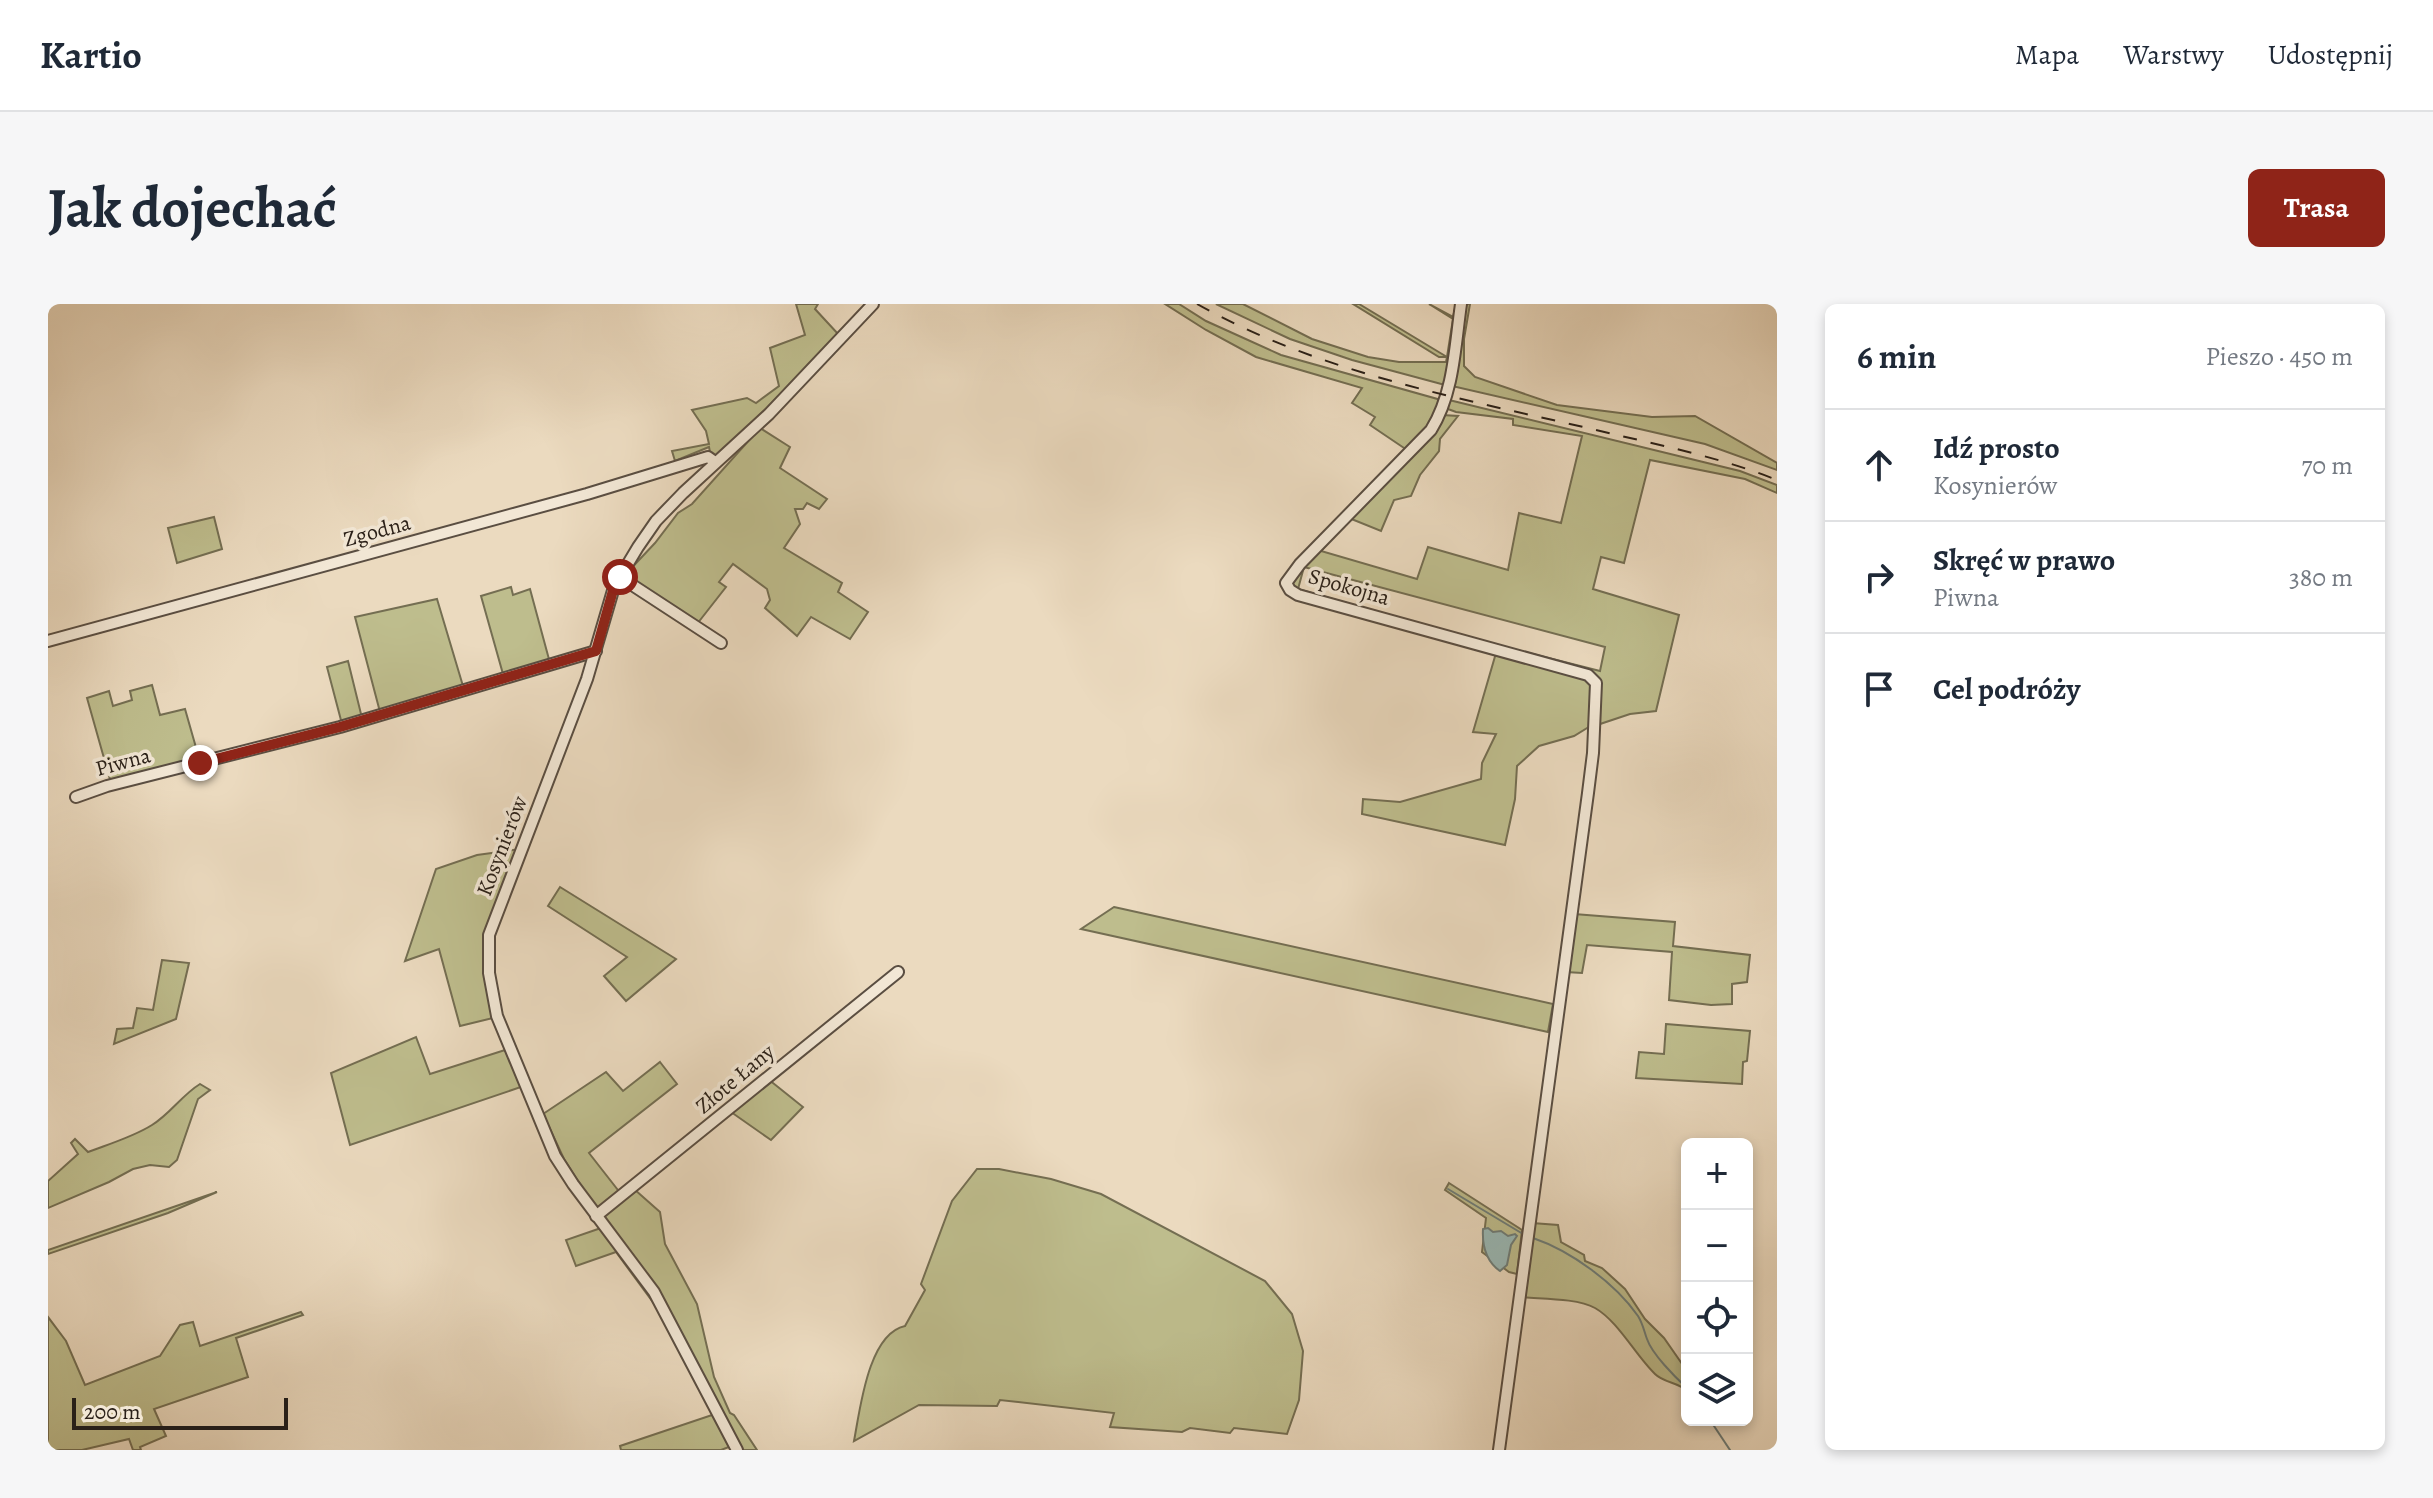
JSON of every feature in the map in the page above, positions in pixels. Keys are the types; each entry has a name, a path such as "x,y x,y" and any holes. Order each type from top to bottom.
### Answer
{"street":[{"name":"Kosynierów","path":"737,1450 654,1292 555,1156 497,1016 489,973 489,935 564,742 596,651 614,587 620,577 656,521 769,414 873,304"},
{"name":"Spokojna","path":"1461,304 1442,411 1431,430 1300,564 1286,583 1298,595 1588,675 1596,683 1588,793 1499,1450"},
{"name":"Zgodna","path":"48,641 572,499 708,457 715,462"},
{"path":"620,577 721,643"},
{"name":"Piwna","path":"76,797 107,786 340,727 596,651"},
{"name":"Złote Łany","path":"596,1216 898,972"}],"shaded area":[{"path":"796,304 818,304 815,309 839,335 719,456 711,457 709,447 675,461 672,451 709,444 706,431 692,410 747,398 756,403 779,386 770,348 805,335"},
{"path":"1165,304 1179,304 1206,321 1281,355 1441,400 1429,424 1407,450 1370,425 1375,417 1352,403 1362,388 1256,357"},
{"path":"1216,304 1243,304 1312,339 1368,357 1399,362 1446,362 1453,319 1429,304 1453,317 1456,304 1459,304 1445,385 1352,360 1290,339"},
{"path":"1353,304 1359,304 1447,357 1439,357"},
{"path":"1463,304 1470,304 1464,339 1464,366 1475,377 1557,405 1652,417 1695,416 1777,463 1777,470 1705,444 1452,386"},
{"path":"1449,400 1740,471 1777,485 1777,493 1745,479 1650,460 1624,563 1601,557 1593,589 1679,615 1656,711 1630,714 1597,725 1597,678 1294,590 1292,579 1442,415 1458,416 1440,439 1439,451 1420,475 1411,496 1394,500 1381,531 1349,518 1321,551 1417,579 1428,547 1508,570 1519,513 1561,523 1582,436 1513,425 1513,419 1448,409","holes":["1304,567 1605,647 1600,671 1465,637 1298,589"]},
{"path":"760,428 790,447 780,468 827,499 819,509 807,503 803,509 795,509 800,524 784,548 842,583 838,592 868,612 850,639 811,617 797,636 765,608 770,600 767,589 733,564 719,582 726,587 697,624 623,577 678,513 692,504"},
{"path":"214,517 222,549 177,563 168,528"},
{"path":"511,587 513,595 530,589 550,663 503,674 481,596"},
{"path":"437,599 463,686 380,712 355,617"},
{"path":"1496,653 1587,678 1594,687 1592,725 1574,736 1539,746 1517,766 1515,799 1505,845 1362,814 1363,799 1400,802 1481,779 1482,763 1496,734 1473,732"},
{"path":"348,661 362,718 342,724 327,667"},
{"path":"152,685 160,715 185,709 199,758 111,783 87,698 109,691 113,706 132,700 130,691"},
{"path":"520,849 486,935 493,1018 460,1026 439,949 405,961 436,869 477,855"},
{"path":"560,887 676,959 626,1001 604,976 627,957 548,906"},
{"path":"1114,907 1553,1004 1548,1032 1081,929"},
{"path":"1574,914 1675,922 1673,946 1750,955 1747,982 1732,984 1732,1004 1669,1000 1672,952 1587,945 1582,973 1566,972"},
{"path":"162,960 189,963 176,1019 114,1044 117,1029 133,1028 137,1008 153,1010"},
{"path":"1666,1024 1750,1031 1742,1084 1636,1078 1639,1052 1664,1054"},
{"path":"416,1037 430,1074 505,1050 521,1087 350,1145 331,1073"},
{"path":"660,1062 677,1084 589,1153 621,1194 597,1211 564,1159 543,1114 606,1072 623,1091"},
{"path":"768,1079 803,1107 771,1140 731,1112"},
{"path":"200,1084 210,1090 198,1099 177,1160 169,1167 150,1165 133,1169 48,1208 48,1181 78,1154 71,1143 75,1139 88,1152 129,1137 158,1121"},
{"path":"977,1169 999,1169 1051,1179 1101,1194 1265,1281 1292,1314 1303,1351 1299,1400 1287,1434 1234,1428 1230,1433 1190,1428 1182,1432 1110,1427 1114,1413 1000,1400 997,1406 919,1405 854,1441 863,1393 874,1358 892,1332 905,1326 925,1290 921,1284 952,1201"},
{"path":"1449,1183 1522,1230 1517,1274 1509,1272 1482,1252 1486,1218 1445,1190"},
{"path":"634,1189 660,1212 665,1244 697,1304 714,1377 730,1413 757,1450 740,1450 672,1315 650,1278 601,1214"},
{"path":"217,1192 168,1213 48,1254 48,1250"},
{"path":"1532,1223 1558,1225 1561,1242 1584,1255 1585,1261 1602,1268 1625,1289 1645,1319 1664,1338 1681,1362 1681,1387 1655,1374 1611,1321 1595,1308 1569,1301 1521,1297"},
{"path":"601,1228 636,1272 669,1324 616,1252 576,1266 566,1240"},
{"path":"301,1312 303,1315 236,1338 248,1377 154,1409 166,1436 140,1447 141,1450 133,1450 129,1439 82,1450 48,1450 48,1317 66,1341 85,1385 160,1356 180,1325 193,1322 200,1346"},
{"path":"715,1414 729,1447 721,1450 621,1450 620,1446"}],"water":[{"path":"1483,1229 1493,1232 1517,1236 1511,1245 1507,1265 1500,1271 1491,1263 1484,1247"}],"waterway":[{"path":"1448,1189 1523,1234"},
{"path":"1533,1238 1562,1251 1605,1280 1638,1316 1654,1351 1681,1382"},
{"path":"1714,1426 1730,1450"}],"railway":[{"path":"1197,304 1246,329 1347,368 1453,397 1696,454 1777,480"}],"route":[{"path":"200,763 340,727 596,651 614,587 620,577"}]}
